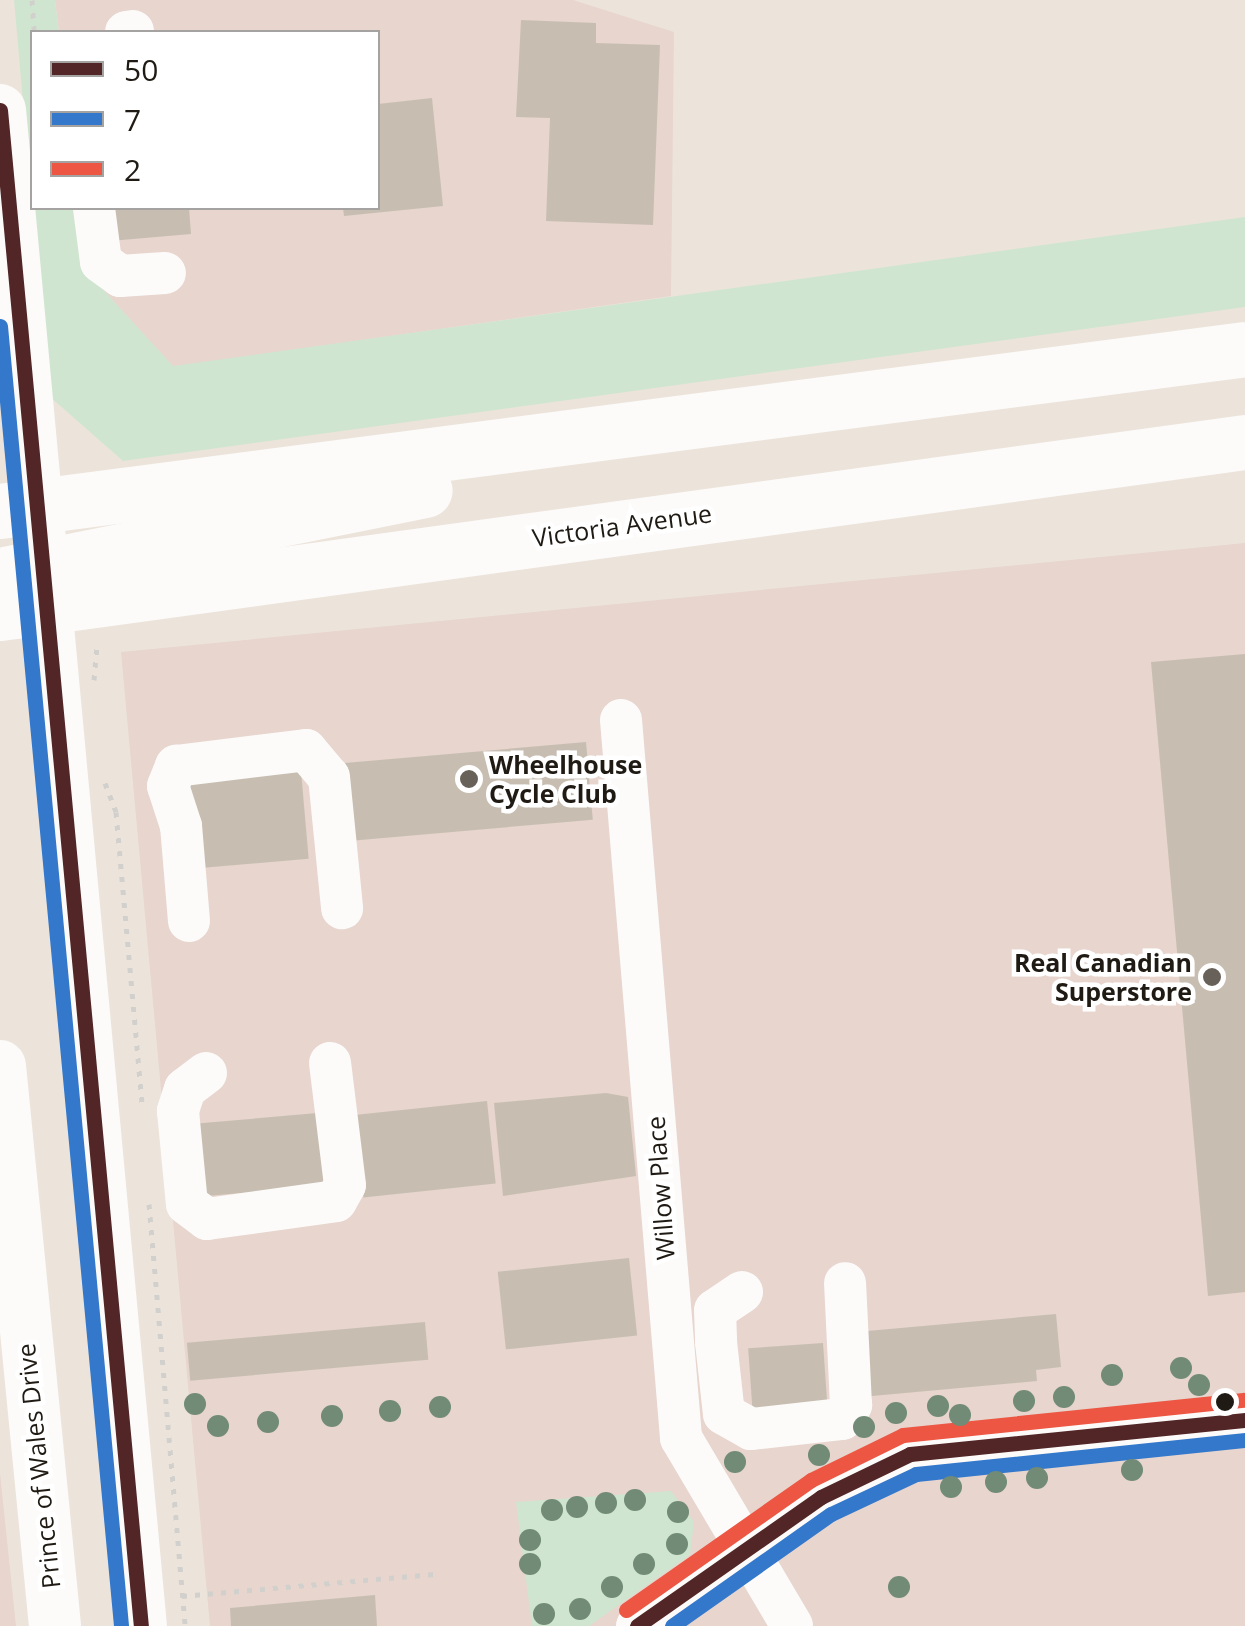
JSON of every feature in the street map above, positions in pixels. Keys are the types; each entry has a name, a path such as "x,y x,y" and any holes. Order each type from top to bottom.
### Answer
{"highway":[{"path":"26,564 854,400 1245,349"},
{"path":"777,502 1245,407"},
{"name":"Victoria Avenue","path":"26,564 777,502 1245,442"}],"main road":[{"path":"0,110 26,564 162,1611"},
{"name":"Prince of Wales Drive","path":"0,1066 10,1293 55,1626"}],"street":[{"path":"94,210 101,262 120,276 165,272"},
{"name":"Willow Place","path":"622,720 679,1421 691,1465 750,1546 792,1626"},
{"path":"189,921 182,826 168,786 176,766 306,750 323,761 342,908"},
{"path":"206,1074 185,1089 178,1111 187,1204 207,1218 336,1200 344,1186 330,1062"},
{"path":"742,1292 715,1310 716,1342 724,1414 751,1429 842,1419 851,1405 845,1283"},
{"path":"638,1626 750,1546 910,1454 1245,1420"}],"path":[{"path":"32,0 34,30"},
{"path":"26,564 100,660 94,699"},
{"path":"98,772 116,812 143,1108"},
{"path":"149,1198 162,1611"},
{"path":"162,1611 434,1574"},
{"path":"162,1611 185,1626"}],"shaded area":[{"path":"55,0 573,0 674,32 671,296 173,367 86,271 79,210 380,210 380,30 59,30"},
{"path":"1245,543 1245,1626 210,1626 121,652"},
{"path":"0,1473 16,1626 0,1626"}],"green space":[{"path":"14,0 55,0 59,30 30,30 30,181"},
{"path":"32,210 79,210 86,271 173,366 1245,217 1245,307 123,461 49,396"},
{"path":"671,1491 694,1522 690,1555 589,1626 532,1626 516,1502"}],"building":[{"path":"521,20 596,23 596,43 660,45 653,225 546,221 550,118 516,117"},
{"path":"432,98 443,206 344,216 343,210 380,210 380,104"},
{"path":"107,210 189,210 191,234 110,241"},
{"name":"Real Canadian Superstore","path":"1245,654 1245,1292 1208,1296 1151,662"},
{"path":"586,742 593,820 349,841 342,763"},
{"path":"301,771 309,859 189,869 181,781"},
{"path":"606,1093 628,1097 636,1176 503,1196 494,1103"},
{"path":"487,1101 496,1184 363,1197 355,1115"},
{"path":"329,1112 335,1185 189,1198 183,1125"},
{"path":"629,1258 637,1336 506,1349 498,1272"},
{"path":"1056,1314 1061,1367 1036,1370 1037,1381 861,1397 856,1332"},
{"path":"425,1322 428,1360 190,1381 187,1343"},
{"path":"823,1343 828,1410 753,1415 748,1348"},
{"path":"375,1595 377,1626 231,1626 230,1608"}],"transit line":[{"name":"50","path":"0,110 141,1626"},
{"name":"7","path":"0,326 121,1626"},
{"name":"2","path":"626,1610 811,1480 903,1435 1243,1400"},
{"name":"50","path":"637,1626 821,1497 910,1454 1245,1420"},
{"name":"7","path":"672,1626 831,1514 916,1474 1245,1440"}],"place":[{"name":"Wheelhouse Cycle Club","path":"469,779"},
{"name":"Real Canadian Superstore","path":"1212,977"}]}
